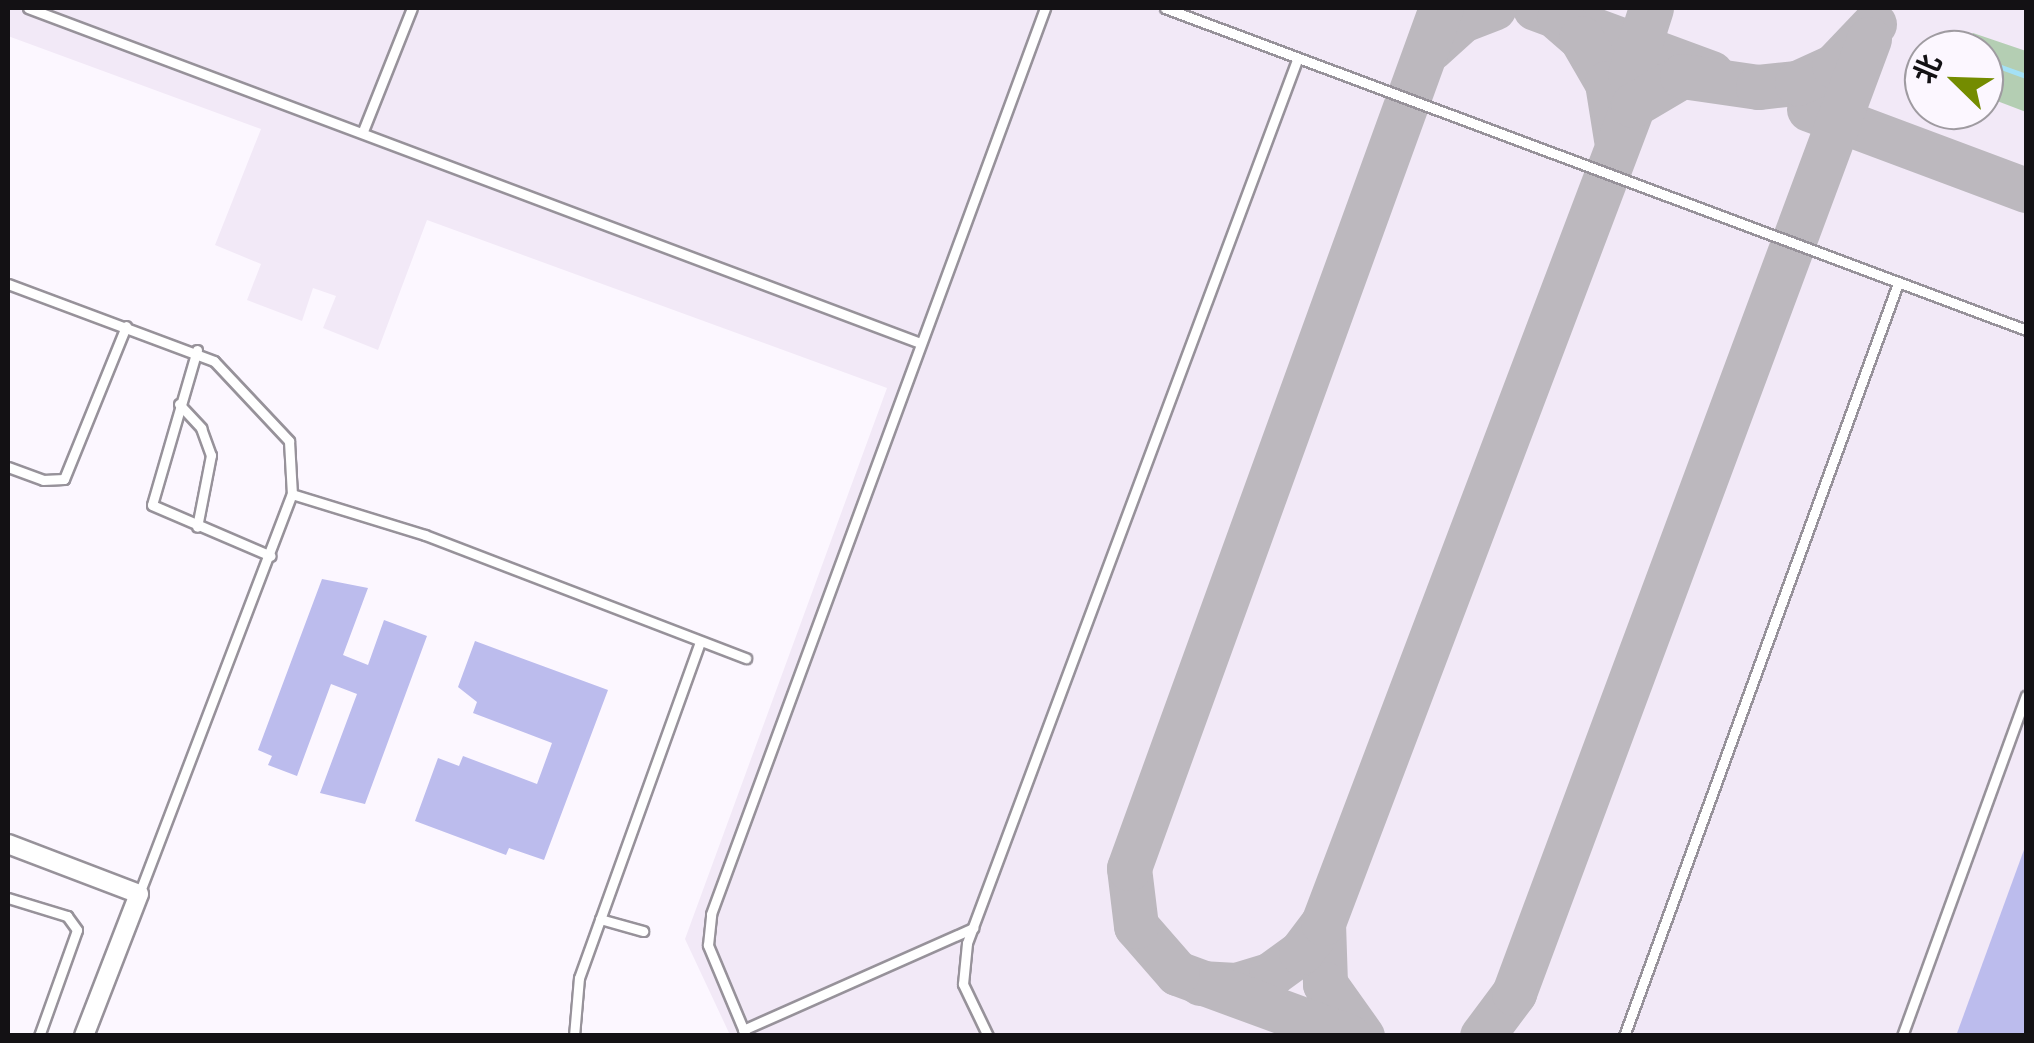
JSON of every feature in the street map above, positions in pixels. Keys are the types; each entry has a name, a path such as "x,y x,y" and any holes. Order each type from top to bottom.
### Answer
{"street":[{"path":"8,844 139,894 84,1036"}],"lane":[{"path":"28,8 920,343"},
{"path":"363,132 412,8"},
{"path":"972,928 744,1033 708,945 708,925 1044,8"},
{"path":"1165,8 2026,330"},
{"path":"988,1036 963,984 972,928 1297,60"},
{"path":"1624,1036 1898,282"},
{"path":"8,284 196,350 252,396 289,441 292,494 139,894"},
{"path":"8,467 44,480 64,479 126,326"},
{"path":"196,350 152,505 271,556"},
{"path":"180,404 201,428 211,456 197,527"},
{"path":"292,494 425,535 746,658"},
{"path":"574,1036 578,978 700,642"},
{"path":"1902,1036 2026,696"},
{"path":"8,898 67,916 76,930 39,1036"},
{"path":"600,919 643,931"}],"shaded area":[{"path":"8,8 2026,8 2026,1035 730,1035 685,939 887,388 427,220 378,350 323,328 336,296 313,288 302,321 247,300 261,264 215,245 261,129 8,36"}],"green space":[{"path":"2004,44 2026,51 2026,112 2004,104"}],"building":[{"path":"322,579 368,588 343,655 368,665 384,620 427,636 365,804 320,793 357,694 331,684 297,776 268,765 272,756 258,750"},
{"path":"475,641 608,690 544,860 509,848 506,855 415,821 438,758 459,766 463,756 537,784 552,743 473,713 477,702 458,687"},
{"path":"2025,847 2026,1036 1956,1036"}],"waterway":[{"path":"2004,68 2026,76"}],"taxiway":[{"path":"1348,1036 1177,973 1136,926 1129,868 1441,8"},
{"path":"1431,48 1462,20 1494,8"},
{"path":"1535,8 1711,73"},
{"path":"1630,74 1651,8"},
{"path":"1559,19 1581,38 1607,83 1616,139"},
{"path":"1200,983 1236,985 1271,974 1301,952 1323,923 1633,105 1682,76 1758,87 1797,83 1834,66 1874,24"},
{"path":"1482,1036 1514,993 1869,39"},
{"path":"1809,109 2026,190"},
{"path":"1323,923 1325,984 1362,1036"}]}
